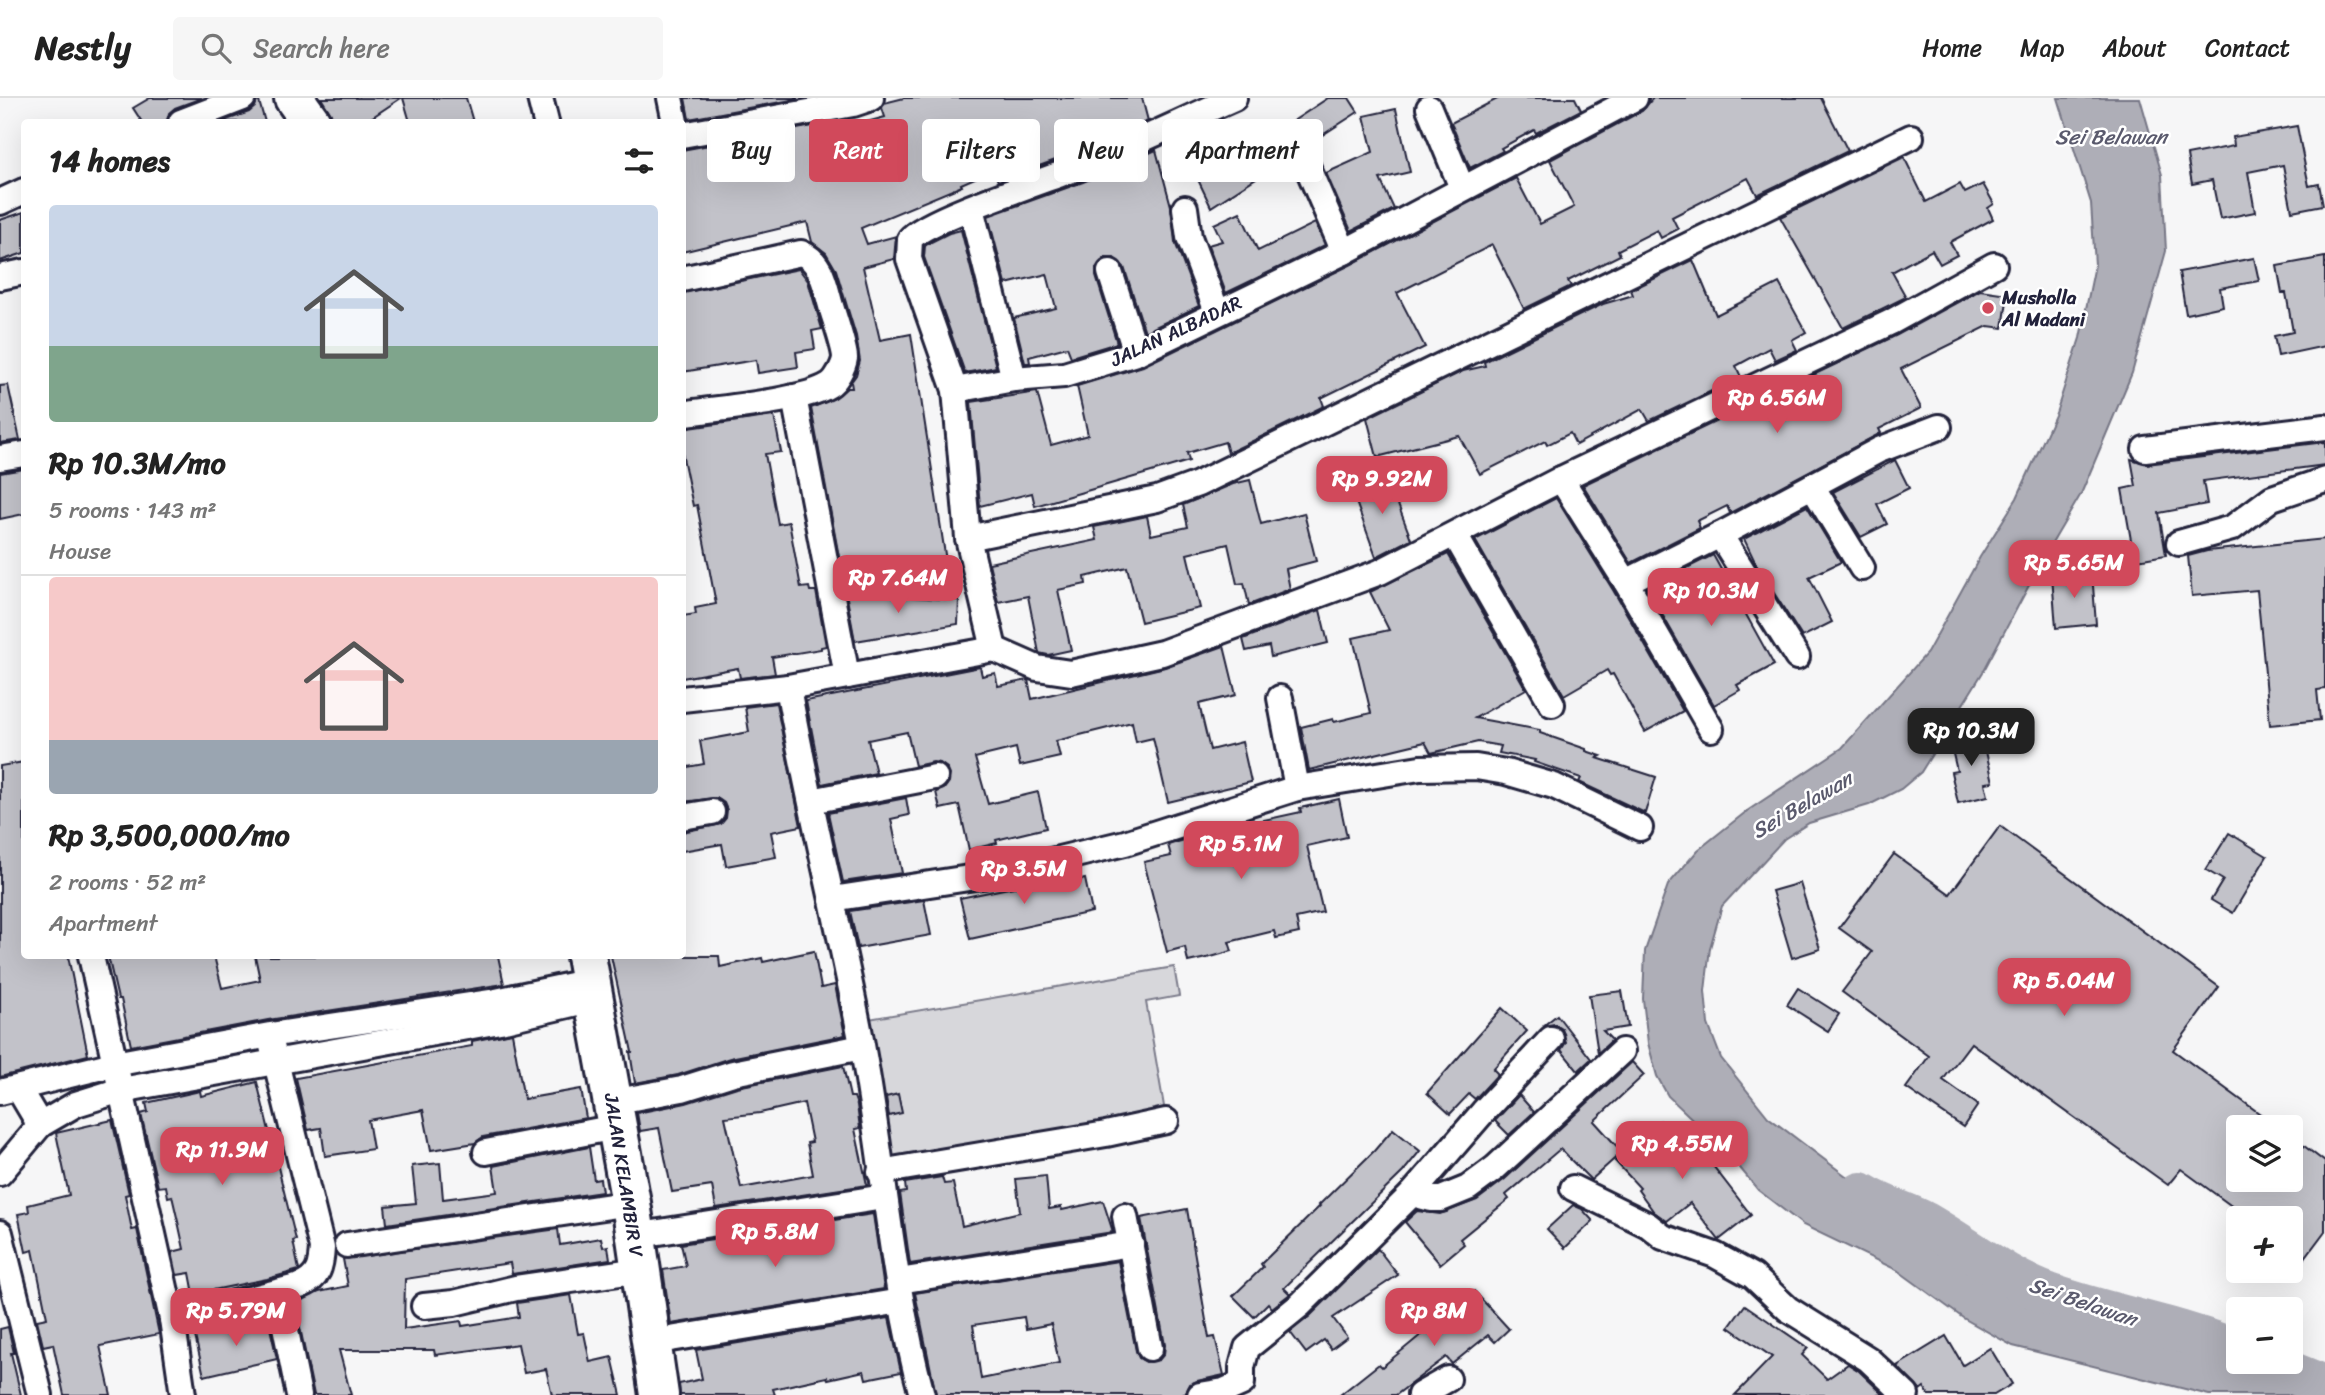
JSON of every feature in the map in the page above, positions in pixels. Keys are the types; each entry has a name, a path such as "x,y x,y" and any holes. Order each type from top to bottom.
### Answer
{"main road":[{"path":"294,98 309,119"},
{"name":"JALAN KELAMBIR V","path":"590,978 635,1236 659,1395"}],"street":[{"path":"189,119 243,98"},
{"path":"540,98 545,119"},
{"path":"670,98 675,119"},
{"path":"686,134 806,104 853,104 872,98"},
{"path":"994,649 968,538 955,390 909,259 908,244 915,233 971,208 1079,167 1234,98"},
{"name":"JALAN ALBADAR","path":"955,390 1014,379 1064,375 1136,353 1344,252 1636,98"},
{"path":"1429,108 1462,188"},
{"path":"968,538 1157,499 1198,484 1911,136"},
{"path":"1314,182 1344,252"},
{"path":"0,202 21,192"},
{"path":"971,208 1014,379"},
{"path":"1185,208 1189,237 1217,313"},
{"path":"686,278 801,253 812,257 825,285 845,358 835,380 829,386 794,397 686,413"},
{"path":"686,699 788,687 994,649 1037,668 1071,673 1162,653 1380,572 1561,479 1891,322 1994,264"},
{"path":"1110,272 1136,353"},
{"path":"0,277 21,273"},
{"path":"794,397 847,676"},
{"path":"1626,582 1879,450 1939,427"},
{"path":"2145,449 2325,427"},
{"path":"0,458 21,454"},
{"path":"1561,479 1626,582 1711,729"},
{"path":"2179,543 2232,528 2272,498 2325,480"},
{"path":"1812,486 1862,568"},
{"path":"1455,535 1552,704"},
{"path":"1720,535 1797,657"},
{"path":"788,687 800,758 862,1047 900,1291 922,1395"},
{"path":"1280,698 1297,788"},
{"path":"832,899 982,876 1125,843 1297,788 1420,768 1476,766 1553,786 1640,828"},
{"path":"811,801 935,777"},
{"path":"686,816 712,812"},
{"path":"92,959 172,1319 183,1395"},
{"path":"40,1125 9,1090 114,1064 270,1035 496,1001 590,978"},
{"path":"0,1173 40,1125 76,1104 121,1090 500,1021 590,978"},
{"path":"172,1319 310,1282 318,1272 322,1248 270,1035"},
{"path":"1200,1395 1224,1391 1242,1383 1242,1367 1247,1348 1300,1305 1412,1194 1551,1039"},
{"path":"486,1152 614,1115 733,1073 862,1047"},
{"path":"1412,1194 1441,1199 1468,1188 1495,1168 1622,1051"},
{"path":"880,1172 1106,1134 1166,1121"},
{"path":"1573,1188 1648,1225 1663,1237 1714,1255 1753,1276 1788,1309 1868,1359 1906,1395"},
{"path":"347,1245 635,1236 884,1197"},
{"path":"1125,1216 1150,1348"},
{"path":"0,1233 40,1395"},
{"path":"424,1306 454,1303 555,1281 635,1236"},
{"path":"652,1342 1131,1244"},
{"path":"278,1292 299,1395"},
{"path":"1420,1395 1448,1379"}],"shaded area":[{"path":"1174,967 1179,996 1146,1002 1166,1118 871,1169 845,1023"}],"water":[{"name":"Sei Belawan","path":"2058,98 2140,98 2162,175 2166,251 2132,373 2081,494 1983,672 1921,772 1901,789 1869,805 1809,823 1784,839 1722,906 1710,948 1705,991 1708,1024 1721,1058 1768,1117 1854,1182 2013,1276 2149,1327 2226,1351 2226,1374 2298,1374 2325,1382 2325,1395 2209,1395 2013,1346 1963,1318 1897,1270 1803,1225 1758,1190 1727,1152 1668,1096 1657,1076 1648,1043 1643,999 1645,951 1668,885 1698,850 1747,811 1842,748 1927,653 1980,557 2017,498 2056,413 2080,338 2095,265 2091,203"}],"building":[{"path":"150,98 202,98 175,108 169,113 168,119 140,119 133,108"},
{"path":"258,98 264,119 229,119 249,112 255,107"},
{"path":"321,98 401,98 370,119 334,119"},
{"path":"403,98 466,98 472,119 409,119"},
{"path":"685,98 797,98 797,99 689,119"},
{"path":"904,98 1142,98 1147,119 1054,119 1054,161 1040,166 1040,119 922,119 922,182 966,182 962,186 861,228 867,244 896,236 894,259 863,267 880,340 911,334 946,561 843,578 811,408 835,398 847,388 852,388 851,382 860,361 856,336 836,270 826,253 812,242 807,222 686,251 686,149 707,145 707,182 795,182 795,129 809,127 809,182 908,182 908,119 878,119 885,117 882,108 884,103"},
{"path":"1328,98 1349,98 1358,112 1323,135 1323,119 1296,119"},
{"path":"1499,98 1575,98 1581,110 1536,133 1534,130 1501,148 1503,151 1470,168 1451,123"},
{"path":"1653,98 1821,98 1848,151 1757,195 1748,178 1672,217 1678,229 1661,238 1657,230 1618,250 1620,255 1568,281 1571,286 1524,309 1492,245 1397,293 1425,347 1321,398 1324,406 1228,453 1225,442 1187,453 1189,461 1035,506 1032,493 980,506 971,402 1037,392 1051,445 1088,435 1077,386 1143,366 1350,265 1516,178 1540,224 1574,207 1550,160 1642,111"},
{"path":"1396,109 1410,172 1380,179 1394,209 1351,231 1326,173 1373,152 1364,116"},
{"path":"2297,126 2309,186 2319,184 2323,205 2292,211 2283,165 2248,172 2255,212 2220,219 2212,180 2192,184 2187,155 2234,146 2233,137"},
{"path":"1156,150 1162,182 1165,182 1171,206 1175,242 1199,306 1145,332 1124,267 1114,258 1105,258 1096,268 1096,276 1117,343 1071,357 1067,347 1029,357 1030,363 1025,363 1014,318 1056,308 1047,274 1006,284 988,216 1083,182 1148,182 1148,154"},
{"path":"1904,157 1926,202 1960,184 1965,193 1983,184 1994,204 1988,208 1993,219 1950,242 1957,255 1940,264 1932,250 1892,272 1906,297 1843,328 1780,217"},
{"path":"1199,182 1250,182 1211,207"},
{"path":"1240,212 1258,251 1315,223 1325,245 1226,293 1208,245 1222,241 1214,224"},
{"path":"21,213 21,254 0,261 0,220"},
{"path":"961,230 996,367 965,373 924,257 925,246 929,243"},
{"path":"2325,257 2325,346 2278,356 2274,336 2293,332 2286,293 2282,293 2277,266"},
{"path":"2254,258 2259,281 2220,288 2223,306 2186,314 2179,272"},
{"path":"1693,260 1716,315 1779,283 1806,332 1792,340 1797,350 1775,360 1769,348 1736,366 1741,377 1649,421 1642,409 1576,445 1570,433 1547,445 1545,441 1480,474 1459,436 1377,457 1367,418 1463,371 1485,366 1484,362 1603,304 1633,295 1631,290"},
{"path":"799,269 808,281 822,329 812,331 815,349 796,352 798,367 758,373 756,360 686,371 686,292"},
{"path":"1980,290 2008,294 2003,328 1988,326 1901,369 1921,408 1879,429 1881,433 1730,513 1727,506 1697,521 1700,528 1631,563 1583,485 1897,335"},
{"path":"8,385 20,440 0,443 0,386"},
{"path":"774,416 781,452 765,454 778,524 789,522 801,588 809,587 810,591 816,591 826,646 772,657 775,674 740,678 738,668 686,677 686,615 696,614 695,608 716,604 697,505 693,506 686,472 686,428"},
{"path":"2325,442 2325,465 2203,481 2207,504 2159,513 2166,555 2114,564 2111,544 2131,540 2122,489 2136,486 2131,459 2147,464"},
{"path":"1895,460 1909,488 1877,504 1887,524 1861,537 1833,492"},
{"path":"21,470 21,515 0,519 0,473"},
{"path":"1388,478 1411,539 1376,557 1352,491"},
{"path":"1250,480 1261,524 1304,513 1316,561 1286,569 1290,589 1249,605 1244,583 1237,584 1228,544 1187,554 1200,608 1141,622 1127,567 1085,577 1086,584 1058,590 1071,650 1048,655 1039,653 1028,596 998,602 989,563 1097,540 1094,527 1147,516 1151,535 1188,527 1183,505 1233,484"},
{"path":"1556,498 1683,711 1645,732 1613,674 1610,675 1607,670 1564,695 1475,540"},
{"path":"1807,506 1841,562 1809,577 1832,622 1802,637 1758,568 1744,539"},
{"path":"2325,539 2325,689 2317,690 2320,720 2270,725 2257,590 2192,596 2188,556 2207,551"},
{"path":"1448,554 1526,689 1475,718 1540,730 1540,733 1601,756 1597,758 1656,777 1645,813 1579,782 1581,778 1534,762 1535,760 1499,753 1501,746 1478,742 1431,753 1425,742 1309,770 1301,727 1371,713 1353,638 1389,630 1370,592"},
{"path":"1713,555 1774,665 1737,685 1740,690 1714,705 1647,588"},
{"path":"2092,573 2096,624 2056,628 2052,576"},
{"path":"846,593 959,600 958,624 855,641"},
{"path":"1320,610 1328,643 1271,657 1269,646 1246,651 1243,639"},
{"path":"1224,646 1236,695 1199,704 1210,750 1242,742 1251,782 1168,802 1153,738 1136,742 1132,722 1056,741 1060,757 1020,766 1016,748 975,758 988,804 1038,792 1046,828 996,840 997,843 969,850 959,805 940,809 936,792 944,789 949,782 947,768 933,762 915,766 907,732 868,740 876,773 822,784 806,701 980,667 982,676 995,673 998,686 1028,680 1032,699 1165,667"},
{"path":"776,703 801,826 771,832 776,857 726,866 722,844 686,850 686,831 721,824 726,818 727,810 724,803 717,798 686,802 686,767 704,764 700,741 749,732 745,707"},
{"path":"1982,734 1993,782 1985,783 1988,796 1958,803 1951,772 1957,771 1950,741"},
{"path":"21,762 21,959 69,959 88,1055 0,1077 0,766"},
{"path":"906,798 909,815 891,819 902,873 843,882 828,813"},
{"path":"1339,799 1347,837 1307,846 1323,912 1296,918 1299,933 1276,938 1274,931 1229,942 1232,951 1211,957 1188,962 1185,947 1167,952 1144,862 1171,856 1168,845 1213,831 1301,812 1300,808"},
{"path":"2000,826 2219,987 2173,1050 2262,1115 2226,1115 2226,1192 2303,1192 2303,1145 2325,1162 2325,1231 2304,1259 2303,1206 2232,1206 2181,1169 2168,1185 1971,1043 1943,1080 1978,1105 1963,1127 1906,1088 1929,1056 1842,992 1872,952 1839,928 1894,854 1950,894"},
{"path":"2229,833 2267,856 2233,913 2211,900 2223,880 2206,870"},
{"path":"1057,878 1059,885 1085,879 1092,912 970,939 960,898"},
{"path":"1800,883 1820,949 1792,958 1772,891"},
{"path":"924,900 931,935 858,948 850,911"},
{"path":"814,951 821,988 835,985 845,1035 730,1058 678,1075 635,1083 632,1052 612,959 719,956 720,967 762,958 763,962"},
{"path":"109,959 215,959 222,988 260,980 256,959 499,959 504,984 268,1020 131,1046 121,999 118,999"},
{"path":"1798,988 1839,1014 1828,1031 1787,1005"},
{"path":"1622,991 1628,1027 1603,1031 1612,1040 1598,1053 1589,995"},
{"path":"1502,1008 1527,1031 1493,1069 1498,1074 1475,1099 1469,1094 1450,1114 1427,1093"},
{"path":"1557,1015 1591,1059 1578,1071 1561,1050 1566,1042 1562,1029 1554,1024 1543,1026"},
{"path":"512,1033 524,1099 581,1089 586,1118 483,1137 475,1143 431,1150 423,1110 368,1120 373,1149 325,1156 321,1128 308,1130 296,1078 472,1046 472,1041"},
{"path":"1632,1062 1644,1075 1594,1121 1622,1152 1591,1180 1560,1149 1506,1195 1509,1199 1460,1239 1464,1244 1440,1264 1405,1222 1417,1211 1440,1214 1477,1200 1505,1179"},
{"path":"843,1066 850,1097 854,1097 857,1105 860,1128 855,1129 867,1185 716,1208 712,1186 672,1192 659,1128 640,1131 637,1113 686,1103 737,1087","holes":["804,1103 812,1142 807,1143 813,1175 741,1188 725,1117 760,1113"]},
{"path":"257,1082 296,1240 293,1241 299,1270 194,1294 190,1273 177,1275 172,1252 184,1249 179,1226 172,1196 168,1197 166,1186 158,1187 141,1114 148,1112 146,1103 200,1091 201,1096"},
{"path":"898,1094 902,1113 889,1116 886,1097"},
{"path":"1519,1095 1534,1112 1509,1135 1495,1121"},
{"path":"112,1120 129,1194 125,1195 132,1230 137,1229 159,1334 100,1346 111,1395 64,1395 53,1344 43,1346 37,1320 47,1318 33,1250 26,1252 18,1214 29,1212 28,1205 69,1195 56,1133"},
{"path":"1660,1121 1688,1151 1699,1143 1751,1215 1719,1240 1690,1203 1667,1221 1654,1212 1638,1190 1640,1188 1615,1161"},
{"path":"1393,1129 1420,1151 1403,1172 1284,1288 1290,1294 1272,1308 1268,1303 1254,1317 1233,1296"},
{"path":"589,1147 594,1180 600,1179 602,1192 387,1224 385,1206 416,1203 412,1166 440,1163 443,1199 497,1192 493,1166"},
{"path":"1046,1176 1049,1209 1061,1207 1062,1210 1103,1201 1113,1232 910,1264 900,1193 906,1192 905,1183 942,1177 944,1184 953,1183 962,1226 1020,1212 1016,1179"},
{"path":"1573,1205 1582,1209 1593,1221 1565,1248 1547,1229"},
{"path":"1187,1209 1209,1338 1215,1337 1224,1375 1190,1384 1186,1393 1179,1395 936,1395 915,1293 1118,1261 1136,1351 1139,1358 1146,1362 1159,1360 1164,1354 1165,1345 1141,1218","holes":["1024,1317 1026,1329 1051,1324 1059,1363 981,1379 973,1325"]},
{"path":"873,1214 884,1289 671,1324 663,1270 686,1266 681,1244"},
{"path":"558,1229 560,1245 601,1238 603,1247 608,1246 610,1259 512,1274 510,1263 405,1279 404,1329 461,1321 462,1326 519,1317 517,1303 571,1295 578,1334 584,1333 590,1362 612,1357 621,1395 552,1395 546,1369 524,1373 518,1344 435,1355 434,1350 339,1350 351,1395 314,1395 297,1302 319,1292 348,1286 343,1259"},
{"path":"1378,1249 1398,1275 1333,1318 1347,1337 1331,1349 1324,1340 1306,1353 1290,1332"},
{"path":"1474,1291 1509,1329 1495,1342 1488,1335 1452,1364 1446,1357 1396,1395 1340,1395 1379,1364 1382,1367"},
{"path":"1745,1305 1808,1348 1802,1355 1827,1379 1848,1364 1884,1395 1735,1395 1772,1357 1729,1327"},
{"path":"889,1318 901,1372 866,1379 864,1371 828,1379 827,1377 773,1389 775,1395 680,1395 679,1384 702,1379 696,1350"},
{"path":"268,1319 277,1359 204,1376 195,1336"},
{"path":"8,1327 21,1395 0,1395 0,1329"},
{"path":"1946,1336 1963,1365 1990,1348 2012,1384 1994,1395 1929,1395 1924,1387 1920,1390 1897,1366"}],"waterway":[{"name":"Sei Belawan","path":"1861,1193 1924,1222 2032,1287 2072,1302 2226,1346"},
{"name":"Sei Belawan","path":"2295,1374 2325,1386"}],"place":[{"name":"Musholla Al Madani","path":"1988,308"}]}
